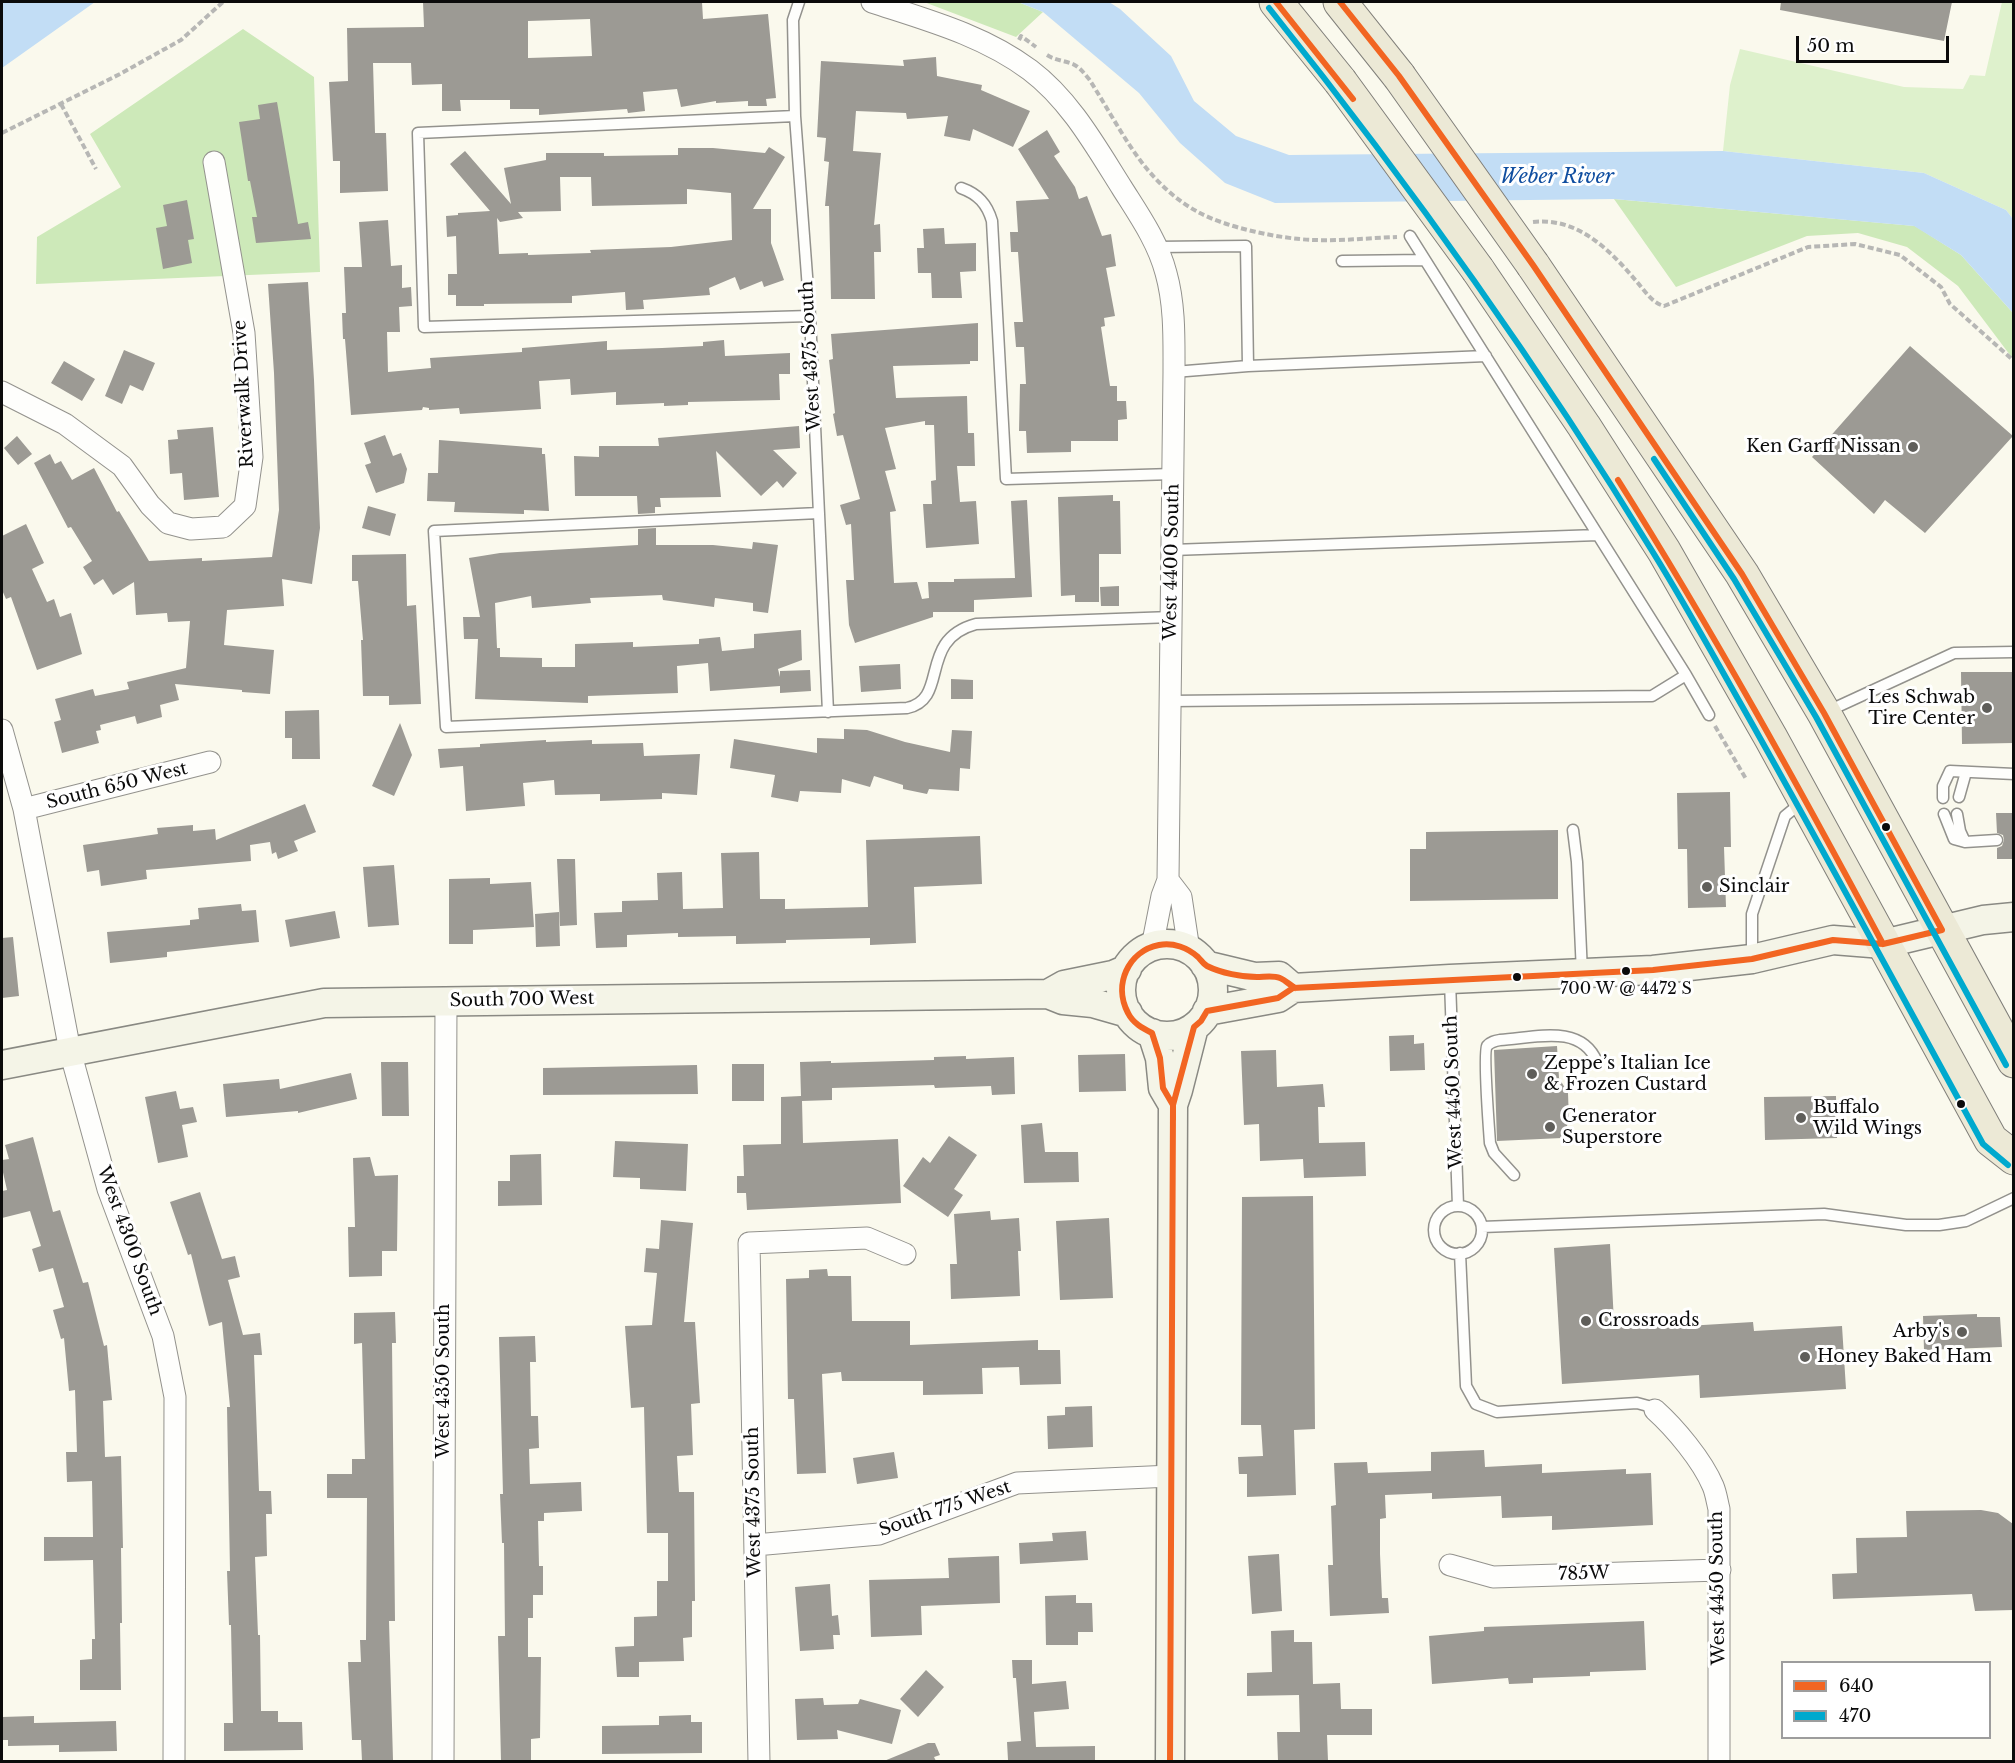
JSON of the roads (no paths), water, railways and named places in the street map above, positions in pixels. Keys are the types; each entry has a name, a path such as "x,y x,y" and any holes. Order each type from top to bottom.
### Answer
{"main road":[{"path":"1276,2 1340,81 1478,270 1584,426 1664,551 1991,1140 2013,1158"},
{"path":"1340,2 1399,76 1533,265 1742,574 1824,713 2013,1060"},
{"path":"1584,426 1623,397"}],"street":[{"name":"West 4400 South","path":"873,2 975,36 1031,70 1060,99 1084,130 1157,247 1166,270 1173,309 1174,372 1168,880 1162,896 1152,947"},
{"name":"Riverwalk Drive","path":"2,392 64,424 122,466 150,505 168,523 191,529 223,526 245,506 252,457 244,333 214,162"},
{"name":"West 4300 South","path":"2,730 24,809 70,1051 108,1189 163,1336 174,1397 174,1761"},
{"name":"South 650 West","path":"24,809 210,762"},
{"path":"1168,880 1181,897 1197,957 1213,981 1213,995 1200,1019 1173,1105 1170,1761"},
{"path":"1293,988 1278,976 1255,977 1197,957 1173,944 1142,951 1130,962 1123,976 1121,992 1125,1008 1133,1022 1152,1033 1178,1036 1200,1019 1278,998 1293,988 1653,970 1752,959 1833,940 1883,944 1983,920 2013,917"},
{"name":"South 700 West","path":"1048,994 1064,985 1113,975 1127,969"},
{"name":"South 700 West","path":"2,1065 324,1003 1048,994 1063,1000 1093,1003 1128,1013"},
{"name":"West 4350 South","path":"443,1761 446,1001"},
{"path":"1152,1033 1160,1058 1163,1088 1173,1105"},
{"name":"West 4375 South","path":"759,1761 749,1243 867,1238 905,1254"},
{"name":"West 4450 South","path":"1655,1410 1678,1434 1713,1485 1719,1509 1719,1761"},
{"name":"South 775 West","path":"755,1545 879,1534 1017,1483 1171,1476"},
{"name":"785W","path":"1450,1564 1493,1577 1720,1570"}],"lane":[{"name":"West 4375 South","path":"799,2 793,20 795,116 810,316 828,712"},
{"path":"795,116 418,133 424,327 810,316"},
{"path":"961,188 972,192 983,202 990,211 992,221 1006,479 1173,474"},
{"path":"1410,236 1709,715"},
{"path":"1157,247 1246,246 1248,366"},
{"path":"1342,261 1425,260"},
{"path":"1174,372 1248,366 1486,356"},
{"path":"819,513 434,531 446,727 828,712 917,706 929,690 942,647 953,635 965,627 976,624 1172,617"},
{"path":"1172,550 1598,535"},
{"path":"1824,713 1954,653 2013,652"},
{"path":"1171,701 1652,696 1686,675"},
{"path":"1943,798 1943,786 1950,771 2013,774"},
{"path":"1959,797 1966,772"},
{"path":"1752,959 1752,914 1755,903 1785,816 1804,800"},
{"path":"1944,814 1954,839 1965,842 1997,840"},
{"path":"1957,814 1959,831 1965,842"},
{"path":"1573,830 1577,862 1582,973"},
{"name":"West 4450 South","path":"1450,979 1458,1206"},
{"path":"1514,1175 1494,1153 1490,1143 1485,1048 1491,1042 1500,1040 1571,1036 1593,1051 1597,1062"},
{"path":"1482,1227 1824,1214 1906,1225 1939,1225 1966,1221 2013,1198"},
{"path":"1458,1206 1470,1209 1476,1214 1482,1227 1478,1242 1473,1249 1460,1253 1442,1248 1434,1234 1434,1226 1441,1212 1448,1207 1458,1206"},
{"name":"West 4450 South","path":"1460,1253 1466,1386 1476,1404 1497,1412 1637,1403 1655,1410"}],"water":[{"path":"2,2 95,2 2,68"},
{"name":"Weber River","path":"1018,2 1109,2 1120,9 1171,56 1194,101 1236,136 1289,155 1723,151 1924,173 2006,210 2013,219 2013,313 1961,255 1914,226 1614,199 1275,203 1225,183 1180,143 1139,93 1043,12"}],"place":[{"name":"Ken Garff Nissan","path":"1913,447"},
{"name":"Les Schwab Tire Center","path":"1987,708"},
{"name":"Sinclair","path":"1707,887"},
{"name":"700 W @ 4472 S","path":"1626,971"},
{"name":"Zeppe’s Italian Ice & Frozen Custard","path":"1532,1074"},
{"name":"Buffalo Wild Wings","path":"1801,1118"},
{"name":"Generator Superstore","path":"1550,1127"},
{"name":"Crossroads","path":"1586,1321"},
{"name":"Arby's","path":"1962,1332"},
{"name":"Honey Baked Ham","path":"1805,1357"}]}
